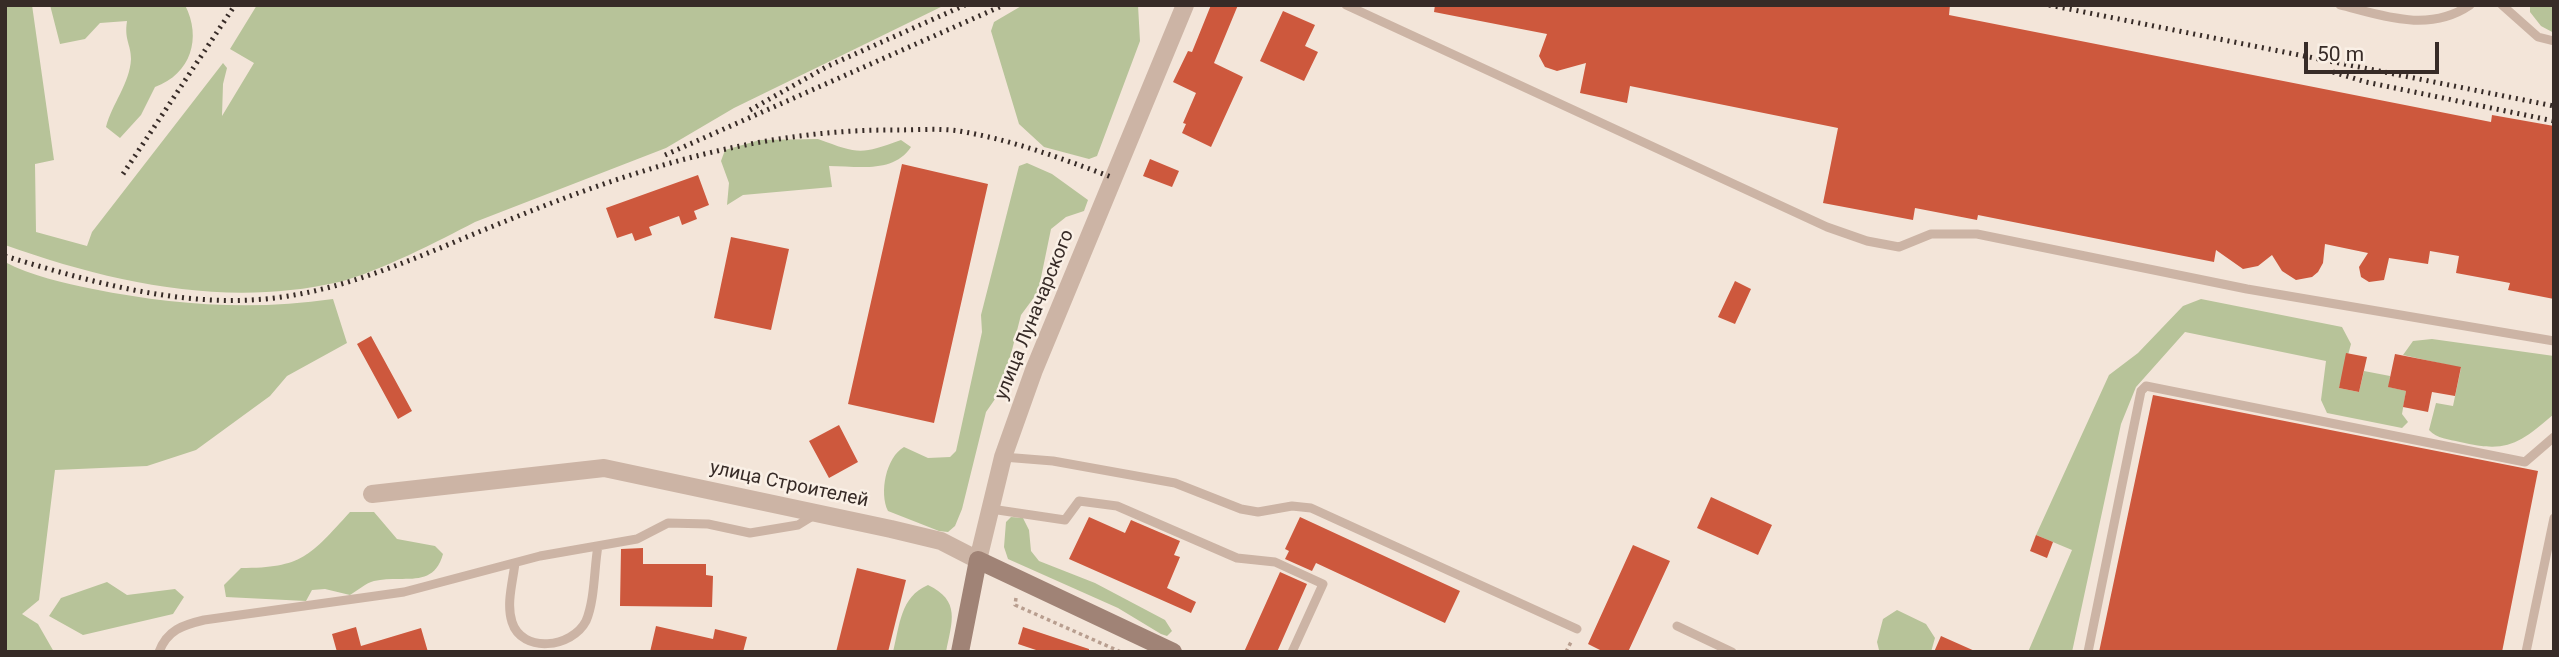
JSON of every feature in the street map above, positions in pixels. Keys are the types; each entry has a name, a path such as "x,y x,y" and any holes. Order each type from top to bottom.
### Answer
{"main road":[{"name":"улица Строителей","path":"978,560 1173,652"},
{"name":"улица Луначарского","path":"960,652 978,560"}],"street":[{"name":"улица Луначарского","path":"978,560 1003,457 1034,370 1185,5"},
{"name":"улица Строителей","path":"372,495 604,468 818,512 941,541 978,560"}],"lane":[{"path":"1346,5 1363,9 1827,227 1867,241 1899,247 1931,234 1977,234 2247,289 2554,341"},
{"path":"2340,5 2410,22 2448,17 2470,5"},
{"path":"2502,5 2538,37 2554,41"},
{"path":"2088,652 2141,391 2146,386 2525,462 2554,437"},
{"path":"1003,457 1053,461 1175,484 1250,511 1292,506 1311,509 1577,629"},
{"path":"991,509 1065,520 1079,501 1116,506 1237,558 1275,562 1323,584 1292,652"},
{"path":"159,652 167,636 185,625 404,592 515,563 637,539 668,523 708,524 750,533 768,532 798,526 818,512"},
{"path":"2526,652 2554,518"},
{"path":"515,563 510,602 512,622 518,632 533,640 553,645 565,642 578,633 587,618 598,546"},
{"path":"1677,626 1732,652"}],"path":[{"path":"1020,580 1015,605 1121,652"}],"green space":[{"path":"5,5 32,5 54,160 35,164 36,232 87,246 92,232 223,63 227,68 223,84 222,116 254,63 230,49 257,5 945,5 734,108 666,148 475,222 390,264 339,282 254,293 170,288 128,280 45,259 5,245"},
{"path":"50,5 185,5 193,30 190,54 177,73 155,87 141,115 120,138 106,127 130,68 127,21 100,23 85,39 60,44"},
{"path":"1023,5 1138,5 1140,41 1097,156 1089,159 1044,147 1019,124 991,31 994,22"},
{"path":"2530,5 2554,5 2554,33 2541,26 2530,12"},
{"path":"818,139 860,151 901,140 911,147 903,156 885,165 829,166 832,187 743,195 727,205 729,183 721,161 725,150 760,140"},
{"path":"1027,163 1052,174 1088,200 1084,211 1066,217 1051,229 1038,292 1021,315 1002,389 986,412 962,509 955,526 948,532 939,531 888,511 884,495 886,476 893,459 904,447 928,458 950,457 956,451 982,332 981,315 1019,166"},
{"path":"5,262 37,275 71,284 153,299 272,305 333,299 347,343 287,376 270,396 196,450 147,466 55,470 39,600 22,614 38,624 54,652 5,652"},
{"path":"2201,299 2342,327 2351,344 2339,388 2359,392 2364,371 2390,376 2389,387 2406,391 2402,414 2408,422 2402,428 2327,413 2321,400 2326,361 2185,332 2136,387 2121,424 2072,652 2028,652 2072,550 2036,535 2109,375 2138,353 2183,306"},
{"path":"2432,339 2554,356 2554,414 2521,439 2500,446 2476,445 2436,435 2429,430 2436,403 2453,406 2461,368 2403,355 2413,341"},
{"path":"350,512 374,512 397,539 435,546 443,554 438,565 424,577 374,581 350,595 325,589 312,590 306,601 226,597 224,585 241,568 292,562 314,549"},
{"path":"1011,517 1023,518 1029,530 1031,551 1039,561 1095,583 1165,620 1172,631 1167,636 1161,634 1118,608 1008,559 1004,547 1006,522"},
{"path":"107,582 127,595 175,589 184,597 173,614 83,635 49,616 61,598"},
{"path":"928,585 946,598 950,605 952,621 946,652 893,652 906,604"},
{"path":"1897,610 1926,624 1935,638 1931,652 1879,650 1877,642 1883,619"}],"building":[{"path":"1211,5 1238,5 1214,63 1243,77 1211,147 1182,133 1186,124 1183,123 1196,93 1173,82 1188,51 1192,52"},
{"path":"1435,5 1950,5 1949,15 2491,122 2492,115 2554,126 2554,299 2508,290 2510,283 2456,273 2459,256 2430,251 2428,264 2389,258 2384,280 2369,282 2361,277 2359,267 2368,253 2325,244 2323,263 2318,272 2312,277 2296,280 2282,271 2272,255 2258,266 2243,269 2216,250 2214,262 1978,215 1977,220 1915,208 1913,220 1823,203 1838,128 1630,86 1627,103 1580,93 1586,63 1557,71 1545,67 1539,56 1547,34 1434,12"},
{"path":"1283,11 1315,25 1305,46 1318,52 1304,81 1260,61"},
{"path":"1150,159 1179,171 1172,187 1143,176"},
{"path":"902,164 988,184 934,423 848,404"},
{"path":"698,175 709,205 694,211 697,219 682,225 679,216 649,227 652,235 635,241 632,233 617,238 606,208"},
{"path":"731,237 789,249 771,330 714,318"},
{"path":"1735,281 1751,289 1735,324 1718,317"},
{"path":"371,336 412,411 398,419 357,344"},
{"path":"2346,353 2367,357 2359,392 2339,388"},
{"path":"2395,354 2461,367 2455,396 2432,392 2428,412 2403,407 2406,391 2388,387"},
{"path":"2153,395 2538,471 2502,652 2099,652"},
{"path":"839,425 858,462 829,478 809,441"},
{"path":"1711,497 1772,525 1758,555 1697,528"},
{"path":"1089,517 1125,533 1131,520 1180,541 1174,555 1180,557 1167,588 1196,602 1191,613 1069,559"},
{"path":"1300,517 1460,591 1445,623 1316,563 1312,571 1285,559 1289,551 1285,549"},
{"path":"2036,535 2053,542 2047,558 2030,551"},
{"path":"1633,545 1670,561 1628,652 1604,652 1588,644"},
{"path":"643,548 643,564 706,564 706,575 713,576 712,607 620,606 621,549"},
{"path":"857,568 906,580 888,652 836,652"},
{"path":"1280,572 1307,584 1277,652 1244,652"},
{"path":"656,626 713,639 715,629 747,637 743,652 650,652"},
{"path":"356,627 361,646 421,628 428,652 337,652 332,634"},
{"path":"1023,627 1089,649 1089,652 1042,652 1018,644"},
{"path":"1941,636 1977,652 1934,652"}],"railway":[{"path":"123,174 235,5"},
{"path":"750,110 828,66 965,5"},
{"path":"665,155 1004,5"},
{"path":"2049,5 2554,106"},
{"path":"2333,72 2366,82 2554,121"},
{"path":"5,256 101,283 166,296 232,300 297,295 388,269 553,202 648,170 745,145 845,132 928,129 959,131 1018,145 1114,178"}]}
